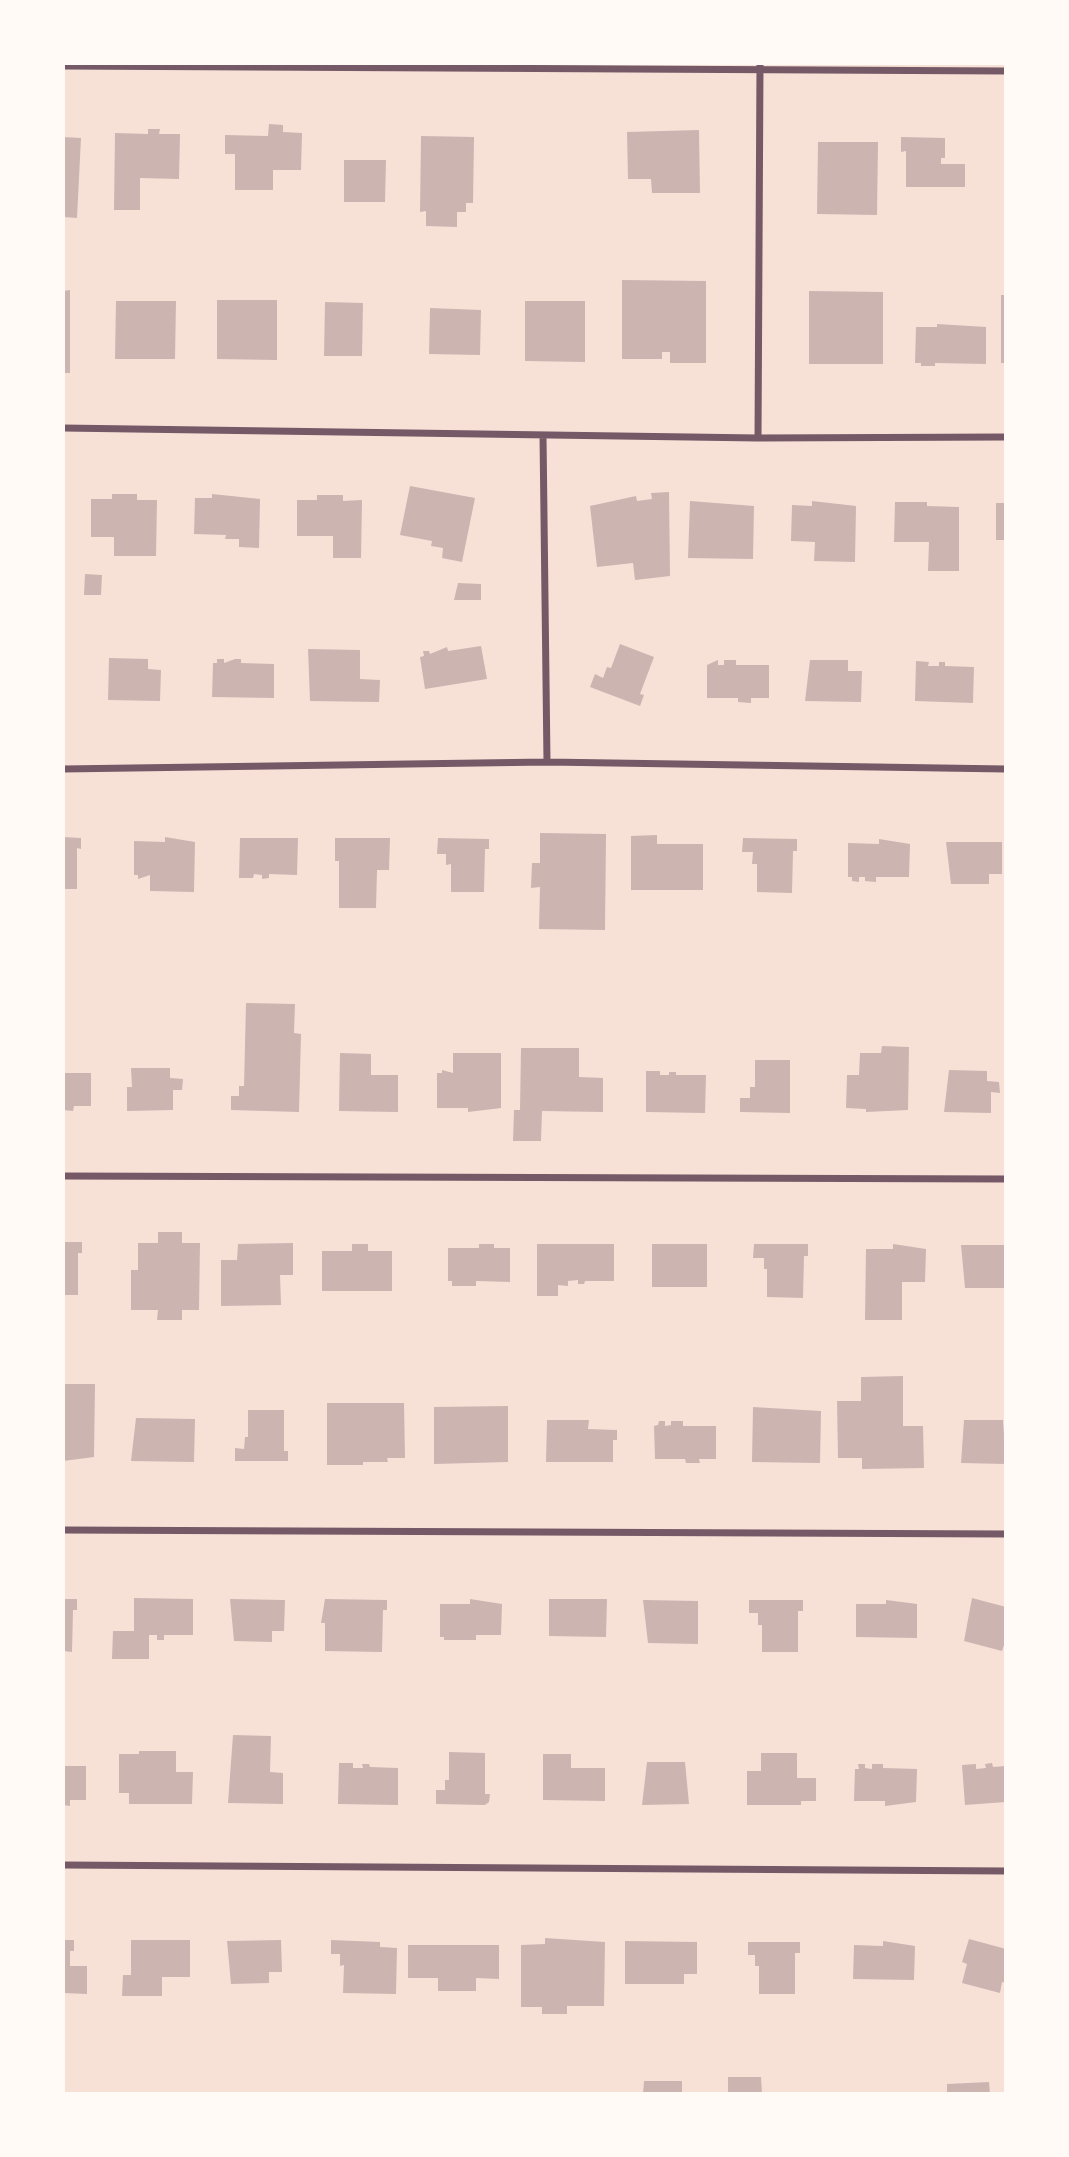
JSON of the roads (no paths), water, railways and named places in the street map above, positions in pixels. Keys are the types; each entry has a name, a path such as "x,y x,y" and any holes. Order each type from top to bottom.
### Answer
{"street":[{"path":"758,438 760,65"},
{"path":"63,66 760,65 1006,71"},
{"path":"63,428 758,438 1006,436"},
{"path":"543,435 547,762"},
{"path":"63,769 547,762 1006,769"},
{"path":"63,1176 1006,1179"},
{"path":"63,1530 1006,1534"},
{"path":"63,1865 1006,1871"}]}
